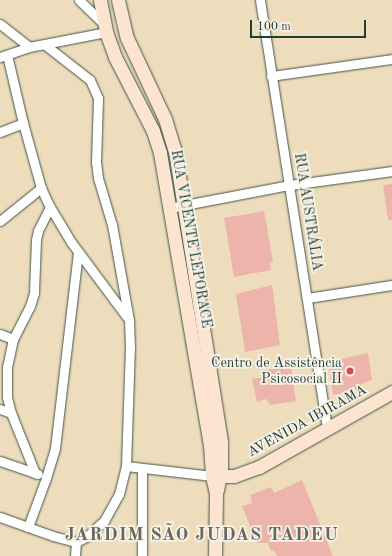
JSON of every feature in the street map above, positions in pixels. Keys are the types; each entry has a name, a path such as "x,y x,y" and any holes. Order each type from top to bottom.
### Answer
{"main road":[{"name":"RUA VICENTE LEPORACE","path":"100,0 105,29 122,72 153,131 160,153 216,476 215,556"},
{"path":"118,0 127,38 167,125 175,151 185,205 220,440 216,476"},
{"name":"AVENIDA IBIRAMA","path":"216,476 234,476 259,467 392,392"}],"street":[{"path":"79,0 105,29 29,47 4,56 41,188 50,207 78,252 128,320"},
{"name":"RUA AUSTRÁLIA","path":"260,0 327,428"},
{"path":"0,24 29,47"},
{"path":"0,517 52,536 76,542 86,537 104,521 119,494 126,466 130,348 128,320 112,225 98,178 96,162 98,98 90,80 44,44"},
{"path":"271,76 392,59"},
{"path":"0,132 23,123"},
{"path":"169,208 290,185 392,171"},
{"path":"0,221 41,188"},
{"path":"35,473 11,413 7,397 6,375 13,339 30,306 34,293 36,240 38,231 50,207"},
{"path":"28,527 55,448 78,252"},
{"path":"307,298 392,285"},
{"path":"0,334 13,339"},
{"path":"0,409 11,413"},
{"path":"0,461 46,478"},
{"path":"126,466 216,476"},
{"path":"142,468 142,556"},
{"path":"75,556 76,542"}],"building":[{"path":"392,184 392,220 388,220 383,185"},
{"path":"264,211 273,261 270,262 271,270 234,277 224,218"},
{"path":"272,285 280,345 245,352 236,294"},
{"name":"Centro de Assistência Psicosocial II","path":"368,353 372,380 361,384 361,389 333,395 328,362"},
{"path":"291,367 296,401 270,405 266,399 257,402 252,379 264,377 263,370"},
{"path":"302,480 333,556 277,556 274,550 271,551 268,543 257,543 242,506 252,503 250,495 271,487 274,493"}],"place":[{"name":"Centro de Assistência Psicosocial II","path":"350,371"}],"district":[{"name":"JARDIM SÃO JUDAS TADEU","path":"202,535"}]}
